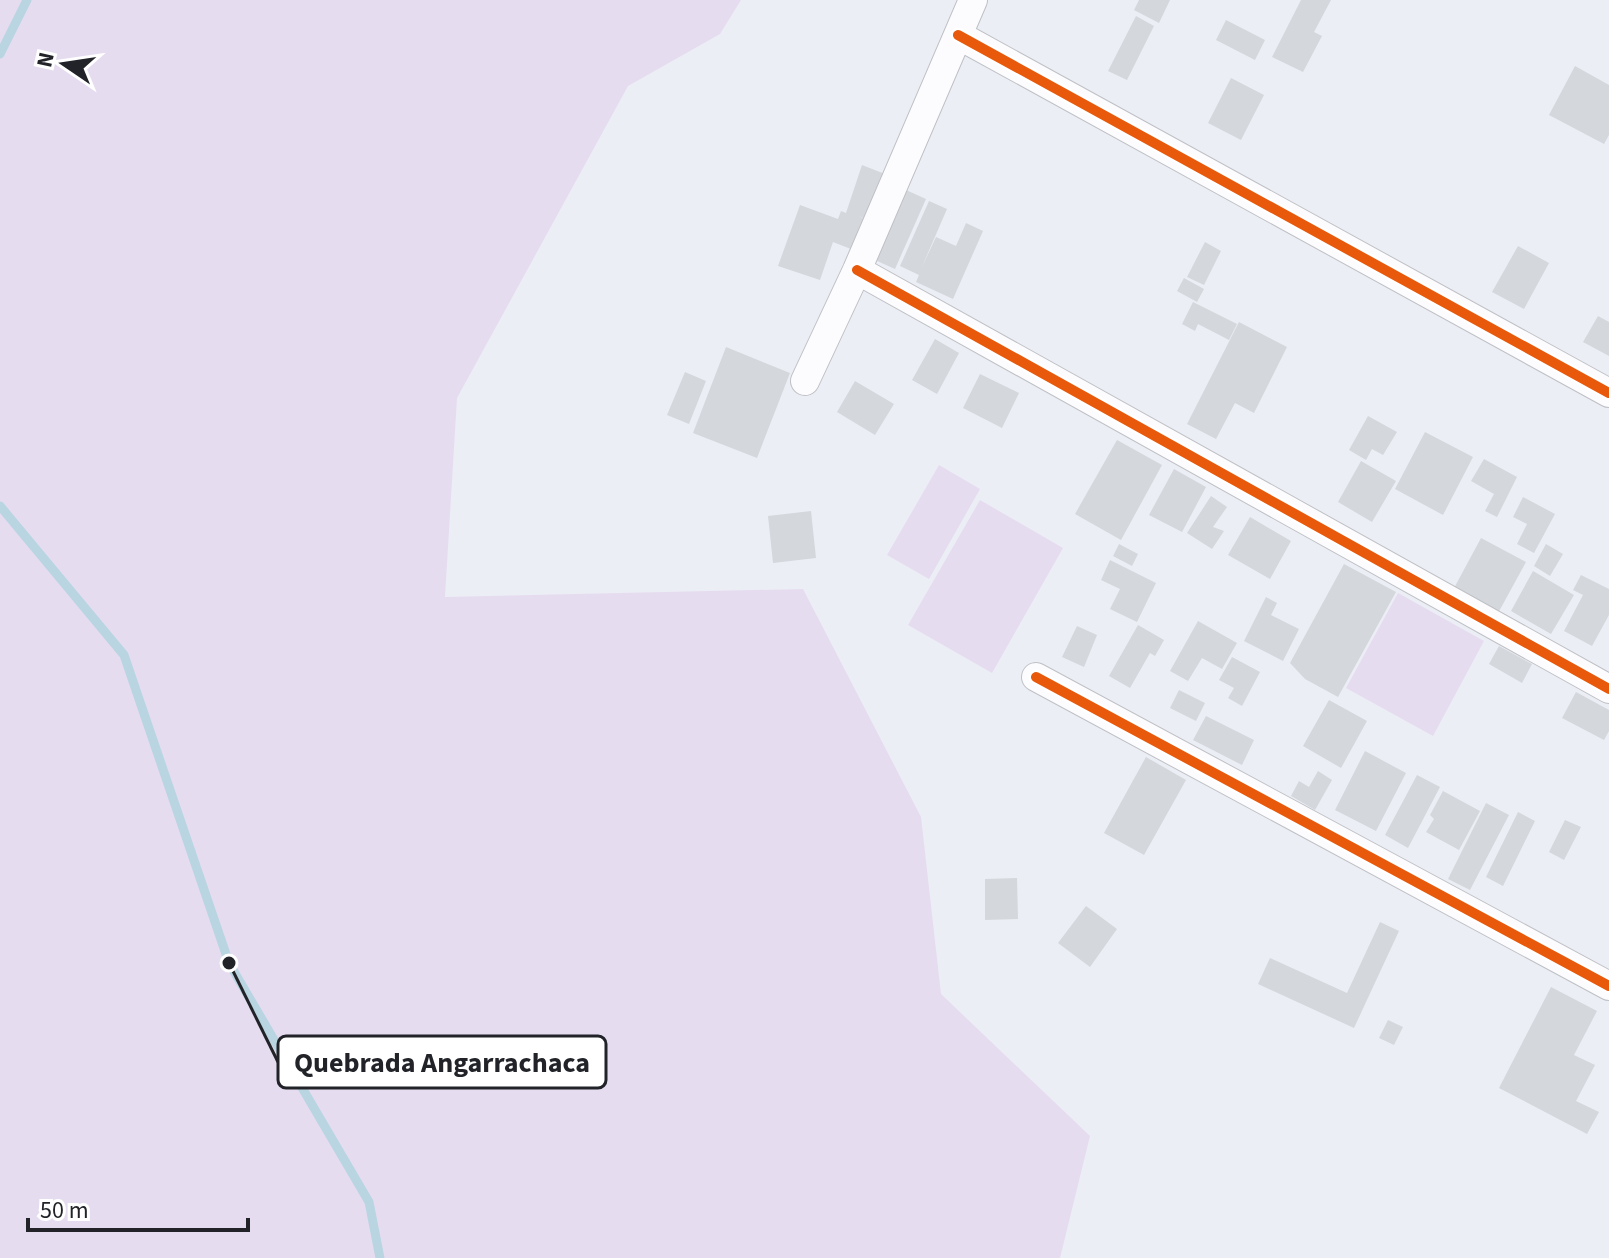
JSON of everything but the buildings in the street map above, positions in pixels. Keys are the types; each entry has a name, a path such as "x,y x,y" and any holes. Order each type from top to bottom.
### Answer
{"street":[{"path":"805,381 857,270 973,0"},
{"path":"958,35 1609,393"},
{"path":"857,270 1609,689"},
{"path":"1036,677 1609,986"}],"shaded area":[{"path":"0,0 741,0 720,34 628,86 457,398 445,597 803,589 921,817 941,994 1090,1136 1060,1258 0,1258"},
{"path":"939,465 980,489 929,579 887,555"},
{"path":"980,500 1063,548 992,673 908,625"},
{"path":"1398,593 1484,641 1433,736 1346,688"}],"waterway":[{"path":"0,54 27,0"},
{"path":"0,506 124,655 229,963 369,1202 380,1258"}],"cycle path":[{"path":"958,35 1609,393"},
{"path":"857,270 1609,689"},
{"path":"1036,677 1609,986"}],"place":[{"name":"Quebrada Angarrachaca","path":"229,963"}]}
